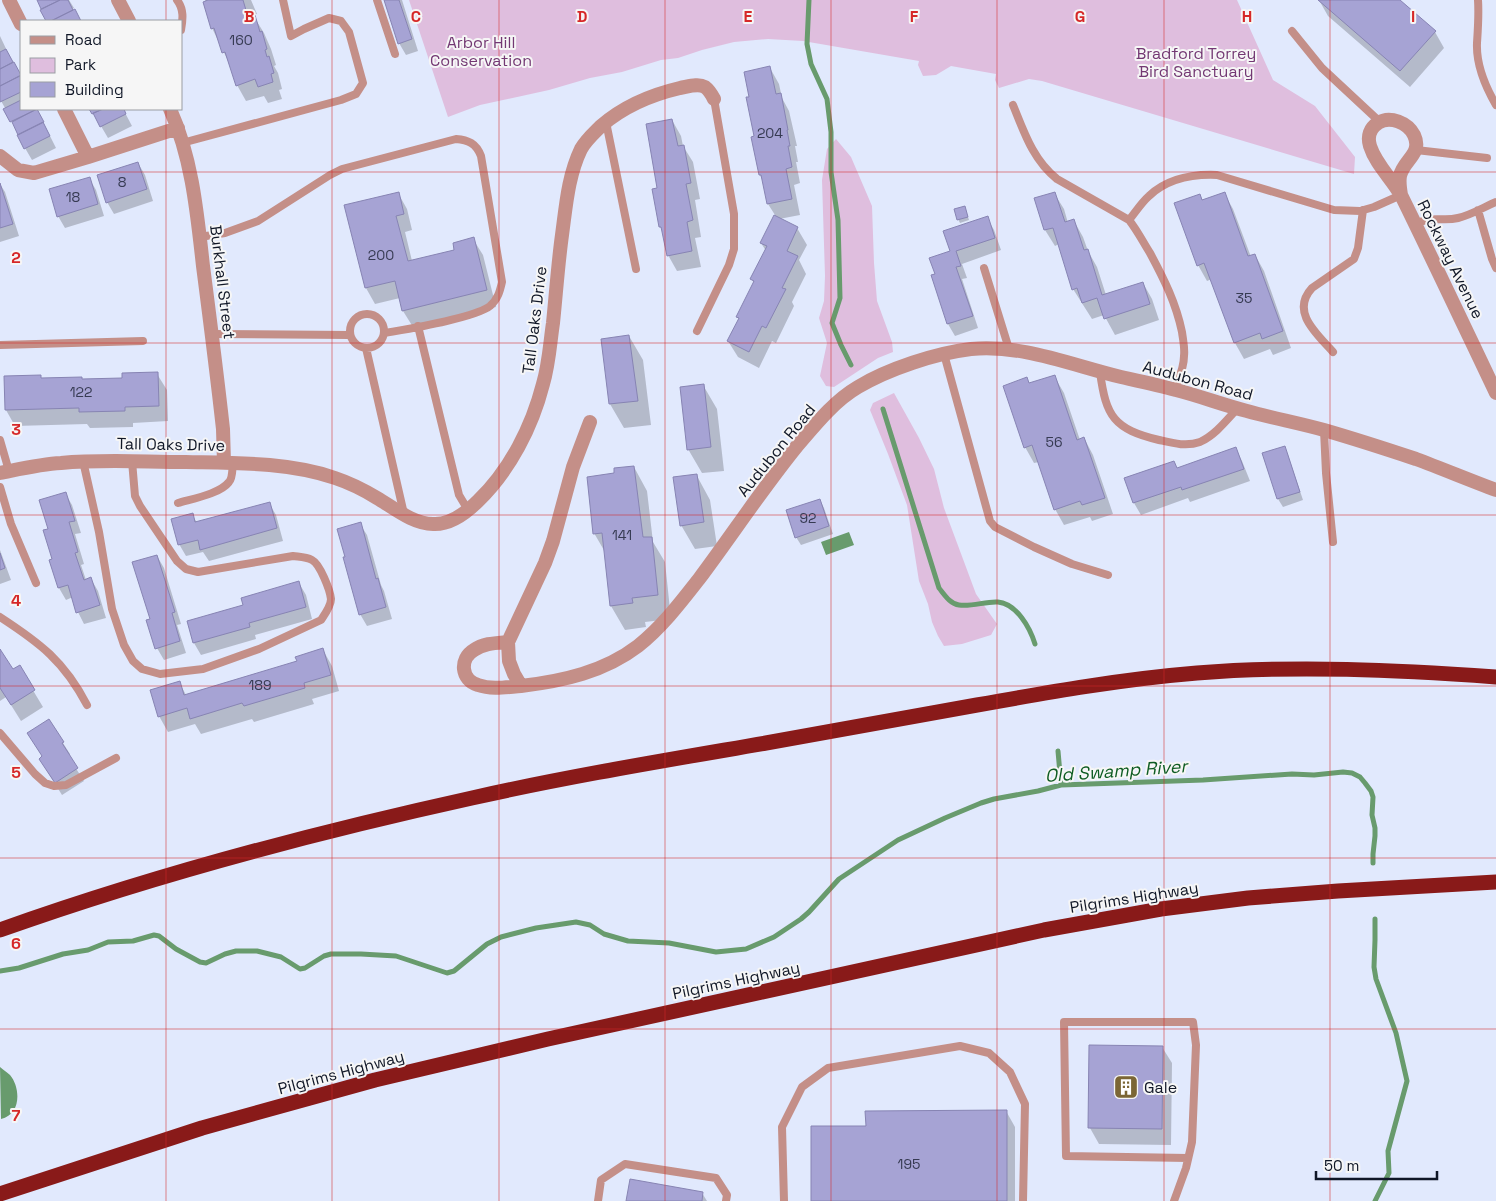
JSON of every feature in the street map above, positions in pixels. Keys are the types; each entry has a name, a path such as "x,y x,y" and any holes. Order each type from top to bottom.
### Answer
{"highway":[{"path":"0,930 80,903 192,869 420,810 590,774 1048,692 1166,676 1312,668 1496,677"},
{"name":"Pilgrims Highway","path":"0,1194 202,1128 375,1080 548,1039 1044,930 1133,914 1238,900 1338,891 1496,882"}],"street":[{"path":"9,0 20,22"},
{"path":"118,0 128,20"},
{"name":"Tall Oaks Drive","path":"5,472 83,461 228,463 288,468 334,477 356,486 415,520 434,524 453,519 478,501 498,478 519,446 532,417 543,385 549,355 569,185 582,147 592,134 633,103 662,92 698,85 704,86 714,99"},
{"path":"64,110 88,157"},
{"name":"Burkhall Street","path":"170,110 178,128 192,184 228,463"},
{"path":"1380,122 1396,121 1407,126 1414,134 1416,150"},
{"name":"Rockway Avenue","path":"1380,122 1372,128 1368,138 1374,156 1400,195 1415,224 1496,393"},
{"path":"0,156 14,168 28,173 41,172 178,128"},
{"name":"Rockway Avenue","path":"1400,195 1400,176 1404,166 1416,150"},
{"name":"Audubon Road","path":"508,642 484,645 469,654 463,667 465,675 470,681 487,687 521,686 552,682 574,677 607,664 636,647 660,626 683,599 778,470 810,430 836,404 857,387 880,376 913,363 944,354 968,350 988,348 1032,354 1175,389 1237,409 1324,430 1416,459 1496,490"},
{"path":"521,686 509,661 508,642 553,542 573,467 590,422"}],"lane":[{"path":"177,0 182,8 182,22"},
{"path":"182,143 356,94 363,83 349,32 341,21 329,18 304,28 292,36 283,0"},
{"path":"377,0 395,54"},
{"path":"1478,0 1478,60 1486,88 1496,105"},
{"path":"1292,31 1322,68 1380,122"},
{"path":"697,331 729,265 734,248 734,214 714,99"},
{"path":"1013,105 1029,144 1043,166 1056,179 1129,220 1138,233 1164,279 1179,319 1184,357 1183,367 1175,389"},
{"path":"606,122 636,269"},
{"path":"200,237 225,233 258,221 342,169 456,139 469,141 479,149 481,156 502,282 497,299 486,309 464,316 385,333"},
{"path":"1416,150 1487,158"},
{"path":"1129,220 1148,196 1160,188 1191,176 1205,174 1217,174 1334,210 1363,210 1400,195"},
{"path":"1415,224 1433,218 1461,218 1496,202"},
{"path":"1333,352 1308,322 1304,311 1304,302 1312,288 1354,259 1358,248 1363,210"},
{"path":"1478,210 1496,268"},
{"path":"984,268 1010,350"},
{"path":"366,313 378,317 384,324 385,333 374,346 366,348 352,342 349,335 350,325 357,317 366,313"},
{"path":"418,326 459,495 468,510"},
{"path":"212,334 349,335"},
{"path":"0,345 143,341"},
{"path":"366,348 404,514"},
{"path":"944,354 990,521 994,526 1034,547 1072,564 1108,575"},
{"path":"1100,372 1103,394 1111,414 1127,430 1138,435 1176,444 1191,444 1211,436 1237,409"},
{"path":"1324,430 1333,542"},
{"path":"0,440 5,472"},
{"path":"83,461 99,532 112,610 124,646 133,661 142,669 160,674 203,669 259,649 320,620 327,611 331,599 321,569 314,560 293,556 198,572 186,569 177,561 140,506 135,496 132,461"},
{"path":"178,503 224,487 231,478 228,463"},
{"path":"0,487 17,538 36,583"},
{"path":"0,617 28,635 59,662 78,686 87,705"},
{"path":"0,733 35,774 45,783 54,786 66,784 116,758"},
{"path":"1174,1201 1188,1158 1192,1142 1196,1045 1193,1022 1064,1022 1066,1156 1188,1158"},
{"path":"784,1201 782,1127 802,1087 828,1068 960,1046 990,1053 1010,1072 1025,1104 1023,1201"},
{"path":"598,1201 601,1180 624,1164 716,1178 727,1195 726,1201"}],"green space":[{"name":"Bradford Torrey Bird Sanctuary","path":"409,0 1237,0 1273,80 1315,106 1355,157 1354,174 1042,81 1029,79 999,88 995,80 996,74 951,66 936,75 923,76 918,65 919,61 803,41 768,39 734,42 678,58 661,60 622,72 480,105 448,117"},
{"path":"836,139 851,157 872,206 877,301 892,342 893,352 878,358 834,387 826,386 820,376 827,343 819,318 824,301 825,276 822,180 827,149"},
{"path":"894,393 934,469 944,508 976,594 997,624 991,635 962,644 944,646 932,622 928,604 919,581 907,505 870,410 873,403"}],"shaded area":[{"path":"849,532 854,545 826,555 821,542"},
{"path":"0,1067 14,1080 17,1094 16,1107 8,1116 1,1119"}],"building":[{"path":"37,0 60,0 41,9"},
{"path":"60,0 68,0 73,10 53,20 45,20 40,10"},
{"path":"208,0 243,0 248,17 255,15 260,32 262,31 267,49 265,50 267,57 269,56 274,73 271,74 273,82 258,87 255,79 236,86 225,52 222,53 214,28 211,29 203,2"},
{"path":"384,0 399,0 412,39 398,44"},
{"path":"1318,0 1400,0 1436,31 1400,71"},
{"path":"75,9 80,20 53,20"},
{"path":"6,49 13,62 0,69 0,52"},
{"path":"14,62 20,76 0,86 0,69"},
{"path":"770,66 776,94 781,93 788,130 790,146 788,146 792,167 786,169 792,199 767,204 751,137 754,136 746,97 749,97 744,72"},
{"path":"20,76 20,92 0,102 0,86"},
{"path":"20,100 20,110 35,110 10,122 3,109"},
{"path":"38,110 44,122 18,135 12,122"},
{"path":"90,110 101,110 92,114"},
{"path":"100,110 124,110 126,114 100,127 93,113"},
{"path":"672,119 678,146 684,145 691,183 686,184 693,220 687,222 692,251 667,256 652,189 657,188 646,124"},
{"path":"43,122 50,136 24,149 17,135"},
{"path":"138,162 147,189 106,203 97,175"},
{"path":"90,177 98,204 57,217 49,189"},
{"path":"0,183 13,224 0,228"},
{"path":"399,192 404,214 396,216 408,261 454,250 453,243 474,237 487,290 402,311 395,281 365,288 344,205"},
{"path":"1055,192 1065,222 1074,219 1084,250 1088,249 1102,295 1143,282 1150,304 1104,319 1097,298 1082,303 1077,288 1072,290 1053,228 1044,230 1034,198"},
{"path":"1225,192 1248,256 1255,254 1283,331 1262,339 1260,333 1234,343 1204,263 1197,266 1174,203 1200,194 1202,200"},
{"path":"965,206 968,217 957,220 954,209"},
{"path":"774,215 798,227 787,251 798,256 782,288 786,289 766,328 762,326 749,352 727,341 739,318 736,317 754,281 750,279 767,246 760,243"},
{"path":"988,216 995,238 956,251 961,266 956,267 973,316 947,324 931,275 935,274 929,258 950,251 943,231"},
{"path":"629,335 638,401 609,404 601,339"},
{"path":"158,372 159,406 125,407 125,411 79,412 79,408 5,410 4,376 41,375 41,378 82,377 82,379 122,378 122,373"},
{"path":"1055,375 1077,440 1084,437 1105,498 1082,505 1080,501 1054,510 1032,445 1024,448 1003,386 1027,377 1029,383"},
{"path":"704,384 711,447 687,450 680,387"},
{"path":"1285,446 1300,492 1277,499 1262,453"},
{"path":"1236,447 1244,469 1182,490 1181,487 1133,503 1124,478 1174,461 1177,468"},
{"path":"634,466 643,537 652,537 658,595 632,598 633,603 610,606 602,533 593,534 587,477 614,473 614,468"},
{"path":"697,474 704,522 680,526 673,477"},
{"path":"66,492 75,521 69,522 78,552 75,553 84,580 91,577 100,605 76,613 68,585 58,588 49,560 52,559 43,530 48,529 39,500"},
{"path":"820,499 829,526 795,538 786,510"},
{"path":"270,502 277,528 200,550 198,540 178,545 171,519 193,513 195,522"},
{"path":"361,522 376,579 378,578 386,607 359,615 337,529"},
{"path":"0,553 5,568 0,570"},
{"path":"157,555 175,612 172,613 180,641 155,649 146,620 150,619 132,562"},
{"path":"299,581 306,607 249,623 250,627 193,643 187,621 243,605 241,598"},
{"path":"323,648 331,675 304,683 305,688 244,706 242,703 190,719 187,708 158,717 150,690 180,681 184,695 297,661 295,657"},
{"path":"0,649 13,669 20,665 35,690 11,705 0,688"},
{"path":"49,719 78,768 55,783 39,759 42,756 27,733"},
{"name":"Gale","path":"1089,1045 1163,1046 1162,1129 1088,1128"},
{"path":"1007,1110 1007,1201 811,1201 811,1126 866,1126 865,1111"},
{"path":"630,1179 703,1192 702,1201 626,1201"}],"waterway":[{"path":"809,0 807,44 811,64 827,99 831,132 831,172 838,220 840,298 832,323 851,365"},
{"path":"883,409 939,588 956,604 969,605 998,602 1011,607 1026,624 1035,644"},
{"path":"1058,751 1061,785"},
{"name":"Old Swamp River","path":"0,971 19,968 63,954 88,950 108,942 133,941 154,935 159,936 176,949 200,962 206,963 236,951 257,951 281,957 300,969 331,954 361,954 396,956 447,973 454,971 487,944 501,937 536,928 576,922 590,925 604,934 628,941 669,943 716,952 746,949 774,937 801,919 839,879 898,840 981,803 1061,785 1352,773 1360,777 1371,791 1373,797 1372,815 1375,828 1373,863"},
{"name":"Old Swamp River","path":"1375,919 1374,967 1376,979 1396,1033 1407,1081 1388,1151 1389,1173 1375,1201"}],"place":[{"name":"Gale","path":"1126,1087"}],"park label":[{"name":"Arbor Hill Conservation","path":"481,51"}]}
